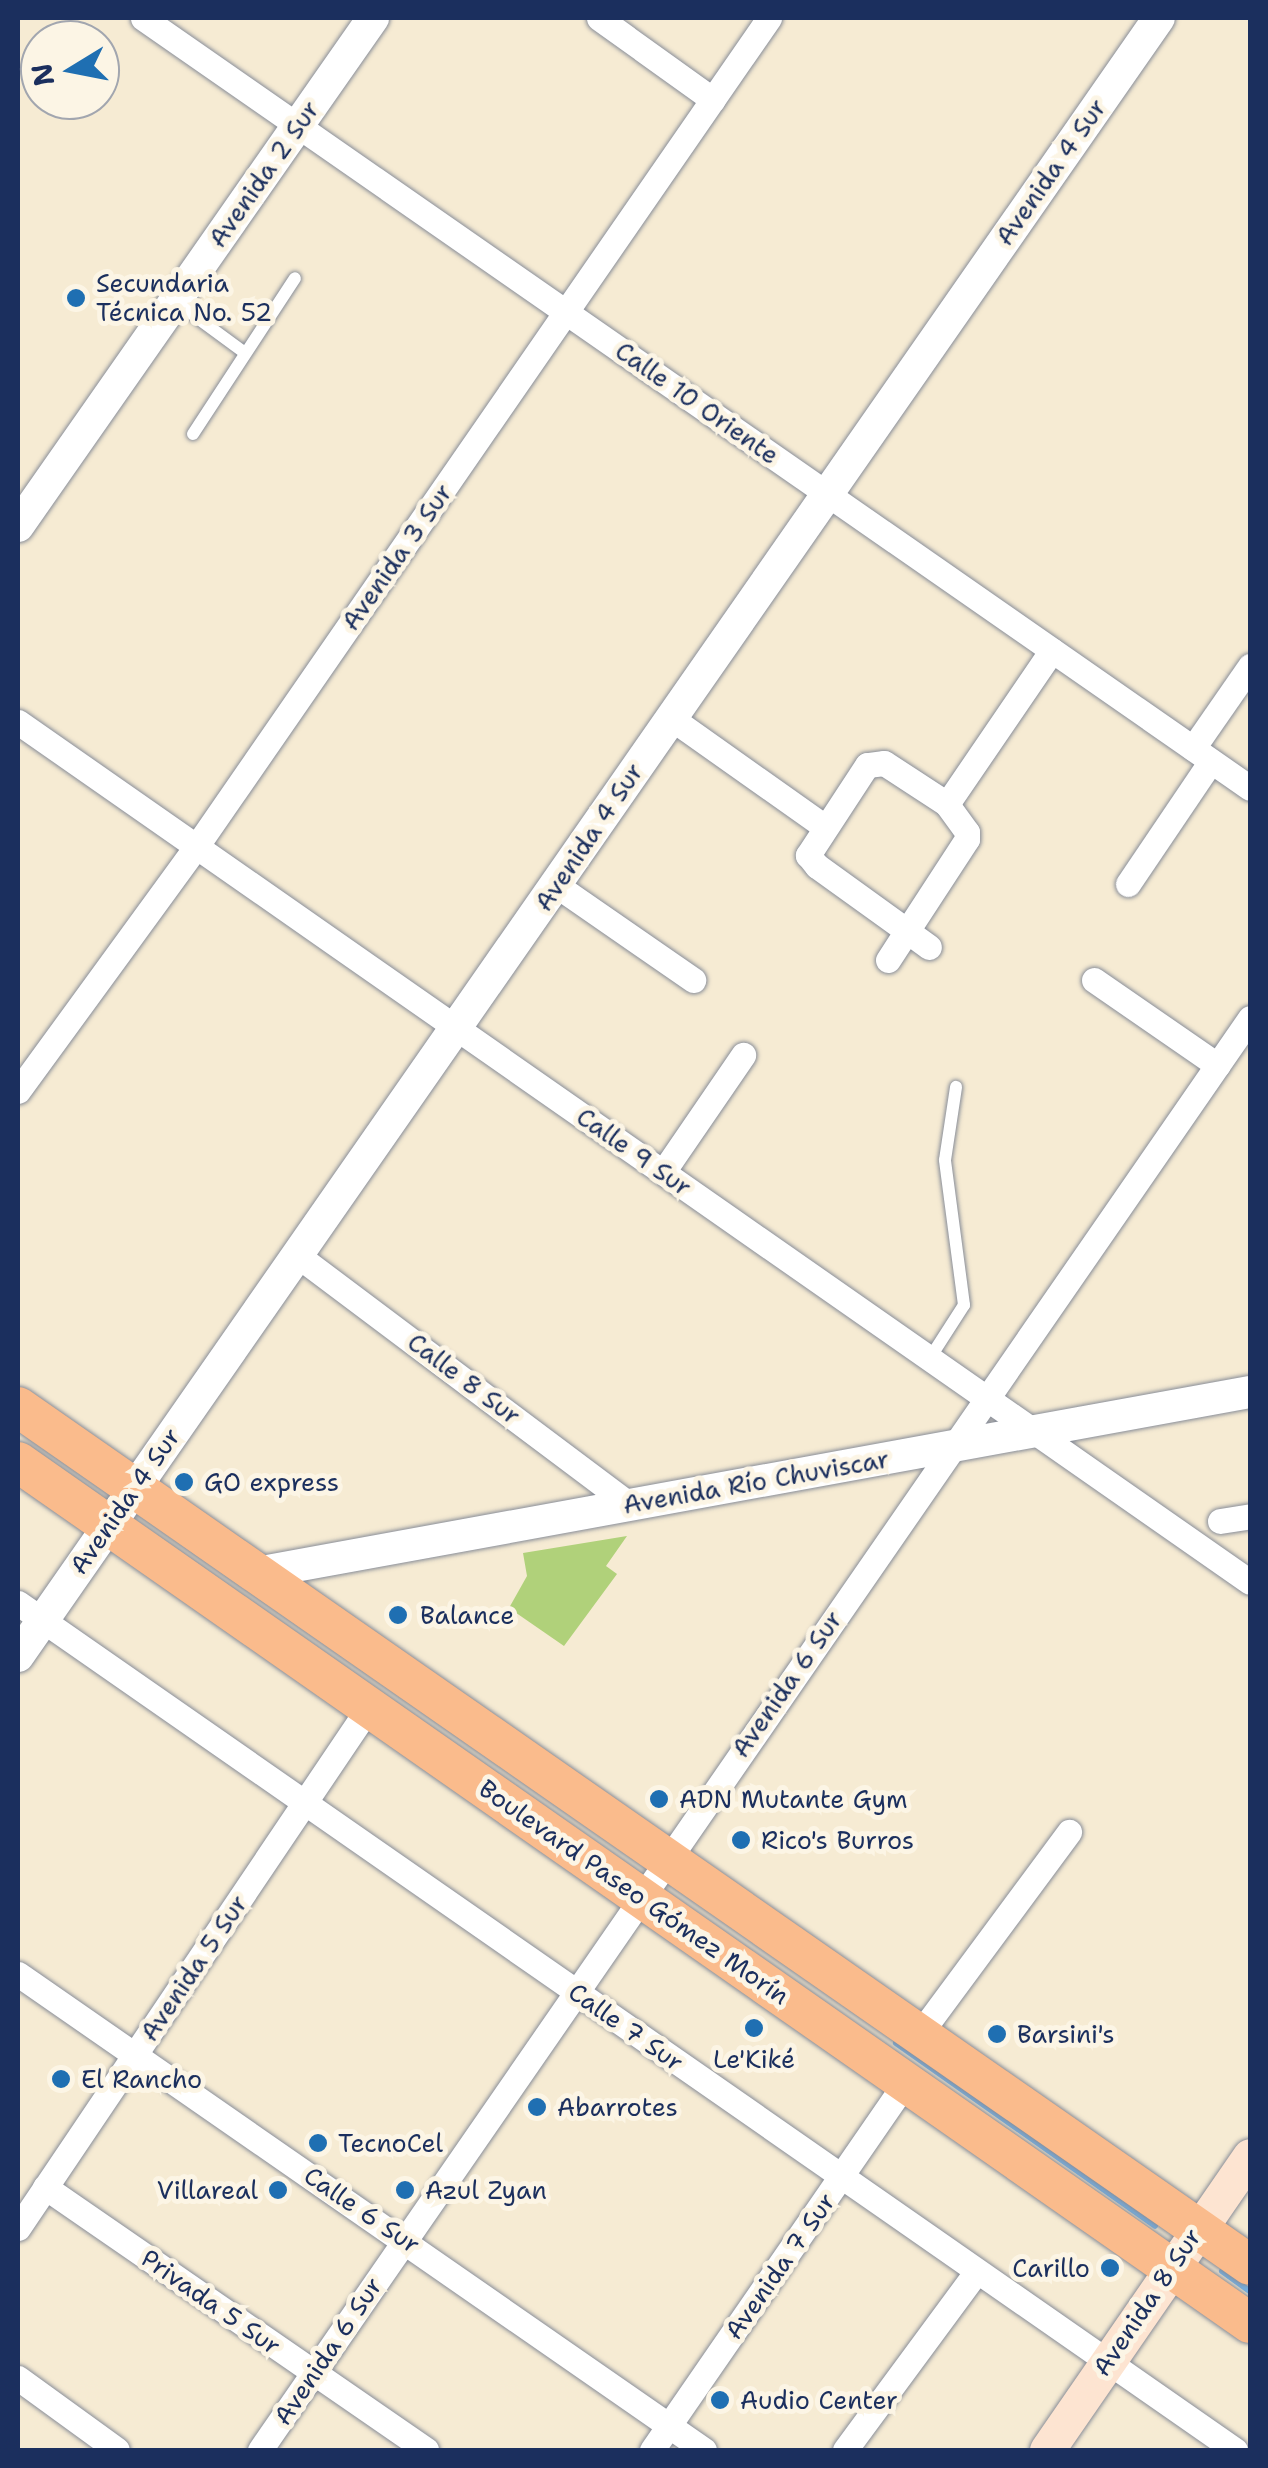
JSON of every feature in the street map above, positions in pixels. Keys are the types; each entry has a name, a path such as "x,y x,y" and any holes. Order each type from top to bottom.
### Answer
{"main road":[{"name":"Boulevard Paseo Gómez Morín","path":"18,1406 668,1854 1250,2265"},
{"name":"Boulevard Paseo Gómez Morín","path":"18,1462 1250,2323"},
{"path":"170,1568 229,1576 262,1572"},
{"name":"Avenida 8 Sur","path":"1047,2450 1170,2266 1250,2156"}],"street":[{"name":"Avenida 2 Sur","path":"18,526 373,18"},
{"path":"599,18 712,100"},
{"name":"Avenida 3 Sur","path":"18,1091 196,847 770,18"},
{"name":"Avenida 4 Sur","path":"18,1656 30,1612 109,1525 458,1030 670,718 1159,18"},
{"name":"Calle 10 Oriente","path":"154,20 298,125 1250,788"},
{"path":"947,804 1052,650"},
{"path":"1128,884 1250,666"},
{"path":"670,718 822,826"},
{"name":"Calle 9 Sur","path":"18,722 1250,1582"},
{"path":"888,960 907,931 967,832 947,804 876,763 859,770 808,855 907,931 929,946"},
{"path":"556,885 693,980"},
{"path":"1094,980 1217,1064"},
{"name":"Avenida 6 Sur","path":"260,2450 573,1990 1250,1018"},
{"path":"663,1172 743,1055"},
{"name":"Calle 8 Sur","path":"296,1255 630,1505"},
{"name":"Avenida Río Chuviscar","path":"262,1572 1250,1392"},
{"path":"1220,1522 1250,1516"},
{"name":"Calle 7 Sur","path":"30,1612 1235,2450"},
{"name":"Avenida 5 Sur","path":"18,2228 369,1707"},
{"path":"920,2032 1069,1832"},
{"name":"Calle 6 Sur","path":"18,1974 133,2058 405,2237 704,2450"},
{"name":"Avenida 7 Sur","path":"652,2450 907,2081"},
{"name":"Privada 5 Sur","path":"45,2187 426,2450"},
{"path":"844,2450 977,2271"},
{"path":"18,2378 117,2450"}],"lane":[{"path":"193,434 295,278"},
{"path":"174,302 245,353"},
{"path":"930,1358 964,1305 945,1160 956,1087"}],"green space":[{"path":"627,1536 606,1566 617,1574 564,1646 509,1608 527,1576 523,1553"}],"waterway":[{"path":"896,2043 1155,2226"},
{"path":"1222,2271 1250,2291"}],"place":[{"name":"Secundaria Técnica No. 52","path":"76,298"},
{"name":"GO express","path":"184,1482"},
{"name":"Balance","path":"398,1615"},
{"name":"ADN Mutante Gym","path":"659,1799"},
{"name":"Rico's Burros","path":"741,1840"},
{"name":"Le'Kiké","path":"754,2028"},
{"name":"Barsini's","path":"997,2034"},
{"name":"El Rancho","path":"61,2079"},
{"name":"Abarrotes","path":"537,2107"},
{"name":"TecnoCel","path":"318,2143"},
{"name":"Villareal","path":"278,2190"},
{"name":"Azul Zyan","path":"405,2190"},
{"name":"Carillo","path":"1110,2268"},
{"name":"Audio Center","path":"720,2400"}]}
